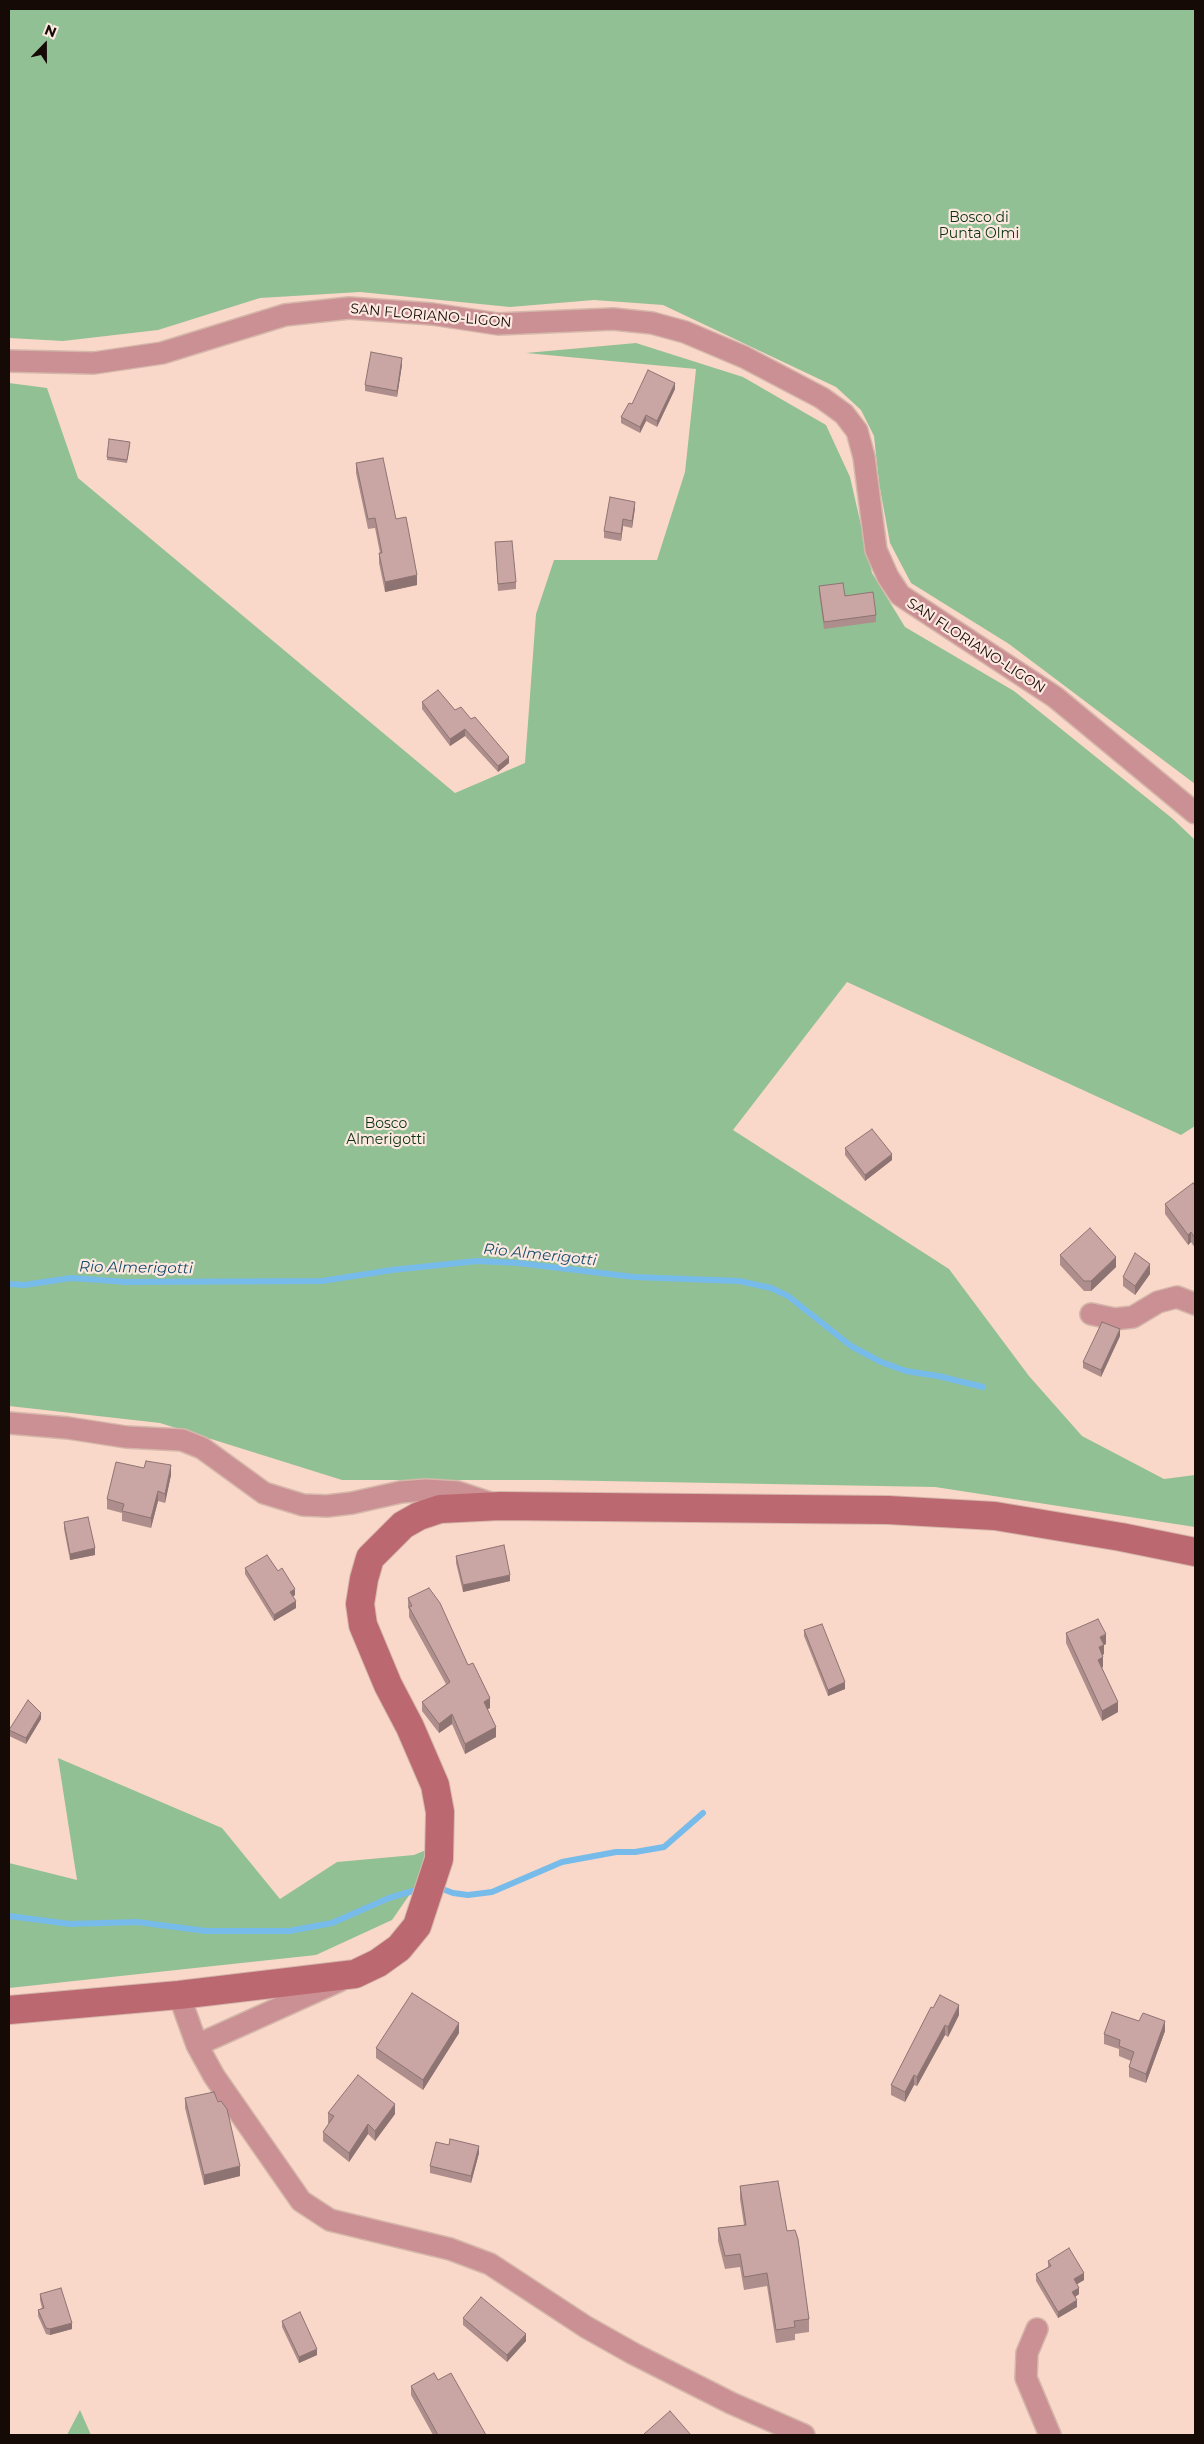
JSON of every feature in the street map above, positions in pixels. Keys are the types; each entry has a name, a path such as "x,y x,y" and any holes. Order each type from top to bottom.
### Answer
{"street":[{"name":"SAN FLORIANO-LIGON","path":"9,361 94,363 162,353 285,316 349,308 432,314 498,324 613,319 652,323 685,332 736,353 822,398 844,414 857,432 864,457 876,550 888,577 900,595 1055,697 1195,813"},
{"path":"1091,1314 1115,1319 1133,1316 1158,1302 1177,1297 1195,1304"},
{"path":"9,1423 68,1428 126,1437 182,1440 202,1448 264,1493 303,1505 327,1506 352,1503 401,1492 426,1490 457,1492 500,1506"},
{"path":"198,2045 378,1963 399,1948 418,1926 439,1859 440,1812 435,1785 410,1727 388,1685 363,1625 360,1604 370,1558 403,1525 419,1516 440,1509 500,1506 888,1510 995,1516 1121,1537 1195,1552"},
{"path":"9,2010 179,1996 355,1974"},
{"path":"179,1996 198,2045 214,2076 301,2201 330,2220 450,2249 490,2264 586,2327 634,2354 731,2403 804,2435"},
{"path":"1037,2330 1027,2353 1026,2378 1050,2435"}],"green space":[{"name":"Bosco di Punta Olmi","path":"9,9 1195,9 1195,784 1009,644 911,583 890,543 879,483 874,436 861,410 836,387 663,305 594,300 510,307 360,292 260,298 158,330 63,341 9,338"},
{"name":"Bosco Almerigotti","path":"636,343 743,377 826,425 850,477 872,573 905,627 1014,691 1173,819 1195,840 1195,1126 1181,1135 847,982 733,1130 949,1269 1029,1376 1082,1436 1164,1479 1195,1475 1195,1527 935,1487 548,1480 342,1480 160,1423 9,1406 9,383 47,388 78,478 455,793 525,763 536,614 554,560 657,560 685,472 696,369 526,353"},
{"path":"58,1758 222,1828 280,1899 337,1862 414,1855 426,1850 417,1884 392,1920 316,1955 9,1988 9,1863 77,1880"},
{"path":"80,2410 91,2435 67,2435"}],"building":[{"path":"371,352 402,358 397,391 365,385"},
{"path":"648,370 675,383 657,421 646,415 640,427 621,417 629,403 632,404"},
{"path":"109,439 130,442 127,460 107,457"},
{"path":"383,458 396,519 406,517 417,575 385,582 379,553 382,553 375,518 368,519 356,463"},
{"path":"610,497 635,502 632,521 623,519 621,534 604,531"},
{"path":"512,541 516,582 498,584 495,542"},
{"path":"843,583 845,596 873,592 876,615 824,622 819,586"},
{"path":"438,690 455,710 461,707 471,719 475,717 509,757 498,766 465,729 450,739 422,702"},
{"path":"872,1129 892,1154 865,1175 845,1148"},
{"path":"1193,1183 1195,1186 1195,1238 1191,1232 1188,1235 1165,1204"},
{"path":"1090,1228 1116,1257 1091,1281 1084,1281 1060,1255"},
{"path":"1135,1253 1150,1264 1135,1286 1123,1277"},
{"path":"1102,1322 1120,1329 1101,1370 1083,1362"},
{"path":"146,1461 171,1465 165,1494 158,1491 151,1518 122,1511 124,1504 107,1499 116,1462 144,1468"},
{"path":"88,1517 95,1548 70,1554 64,1522"},
{"path":"504,1545 510,1575 463,1585 456,1556"},
{"path":"267,1555 278,1571 282,1568 295,1589 290,1592 296,1601 274,1615 245,1568"},
{"path":"429,1588 440,1603 468,1665 473,1663 490,1698 484,1702 496,1727 465,1744 452,1714 439,1724 422,1702 450,1682 409,1607 412,1606 408,1598"},
{"path":"1098,1619 1106,1634 1100,1637 1104,1645 1099,1647 1103,1657 1098,1660 1118,1702 1102,1711 1066,1633"},
{"path":"822,1624 845,1682 828,1690 804,1630"},
{"path":"28,1700 41,1713 26,1738 9,1730"},
{"path":"412,1993 459,2023 423,2080 376,2048"},
{"path":"940,1995 959,2005 948,2027 945,2025 917,2077 914,2075 905,2092 891,2085 931,2007 933,2008"},
{"path":"1112,2012 1139,2021 1143,2013 1165,2021 1146,2074 1129,2067 1134,2052 1119,2046 1120,2040 1104,2034"},
{"path":"358,2075 395,2104 375,2131 368,2124 349,2153 323,2132 334,2116 328,2113"},
{"path":"214,2092 218,2102 221,2101 227,2109 240,2166 204,2175 185,2098"},
{"path":"450,2139 479,2146 471,2176 430,2166 436,2142 449,2145"},
{"path":"778,2181 787,2231 795,2230 798,2239 809,2319 794,2321 795,2327 776,2330 767,2273 744,2277 740,2254 725,2256 718,2228 746,2225 740,2186"},
{"path":"1069,2248 1084,2273 1074,2279 1079,2288 1072,2292 1077,2300 1058,2312 1036,2274 1051,2266 1048,2261"},
{"path":"61,2288 72,2323 50,2329 46,2328 38,2310 44,2308 40,2294"},
{"path":"481,2297 526,2334 507,2355 463,2318"},
{"path":"300,2312 317,2349 299,2357 282,2321"},
{"path":"434,2373 438,2380 451,2373 486,2435 438,2435 411,2386"},
{"path":"670,2411 691,2435 644,2434"}],"waterway":[{"name":"Rio Almerigotti","path":"9,1284 24,1285 71,1278 127,1282 322,1281 392,1270 477,1261 518,1263 634,1277 739,1281 771,1288 788,1296 851,1346 881,1362 906,1371 938,1376 983,1387"},
{"path":"445,1890 468,1895 492,1892 562,1862 616,1852 635,1852 664,1847 703,1813"},
{"path":"9,1916 70,1924 137,1922 206,1931 289,1931 332,1923 389,1898 416,1890"}]}
